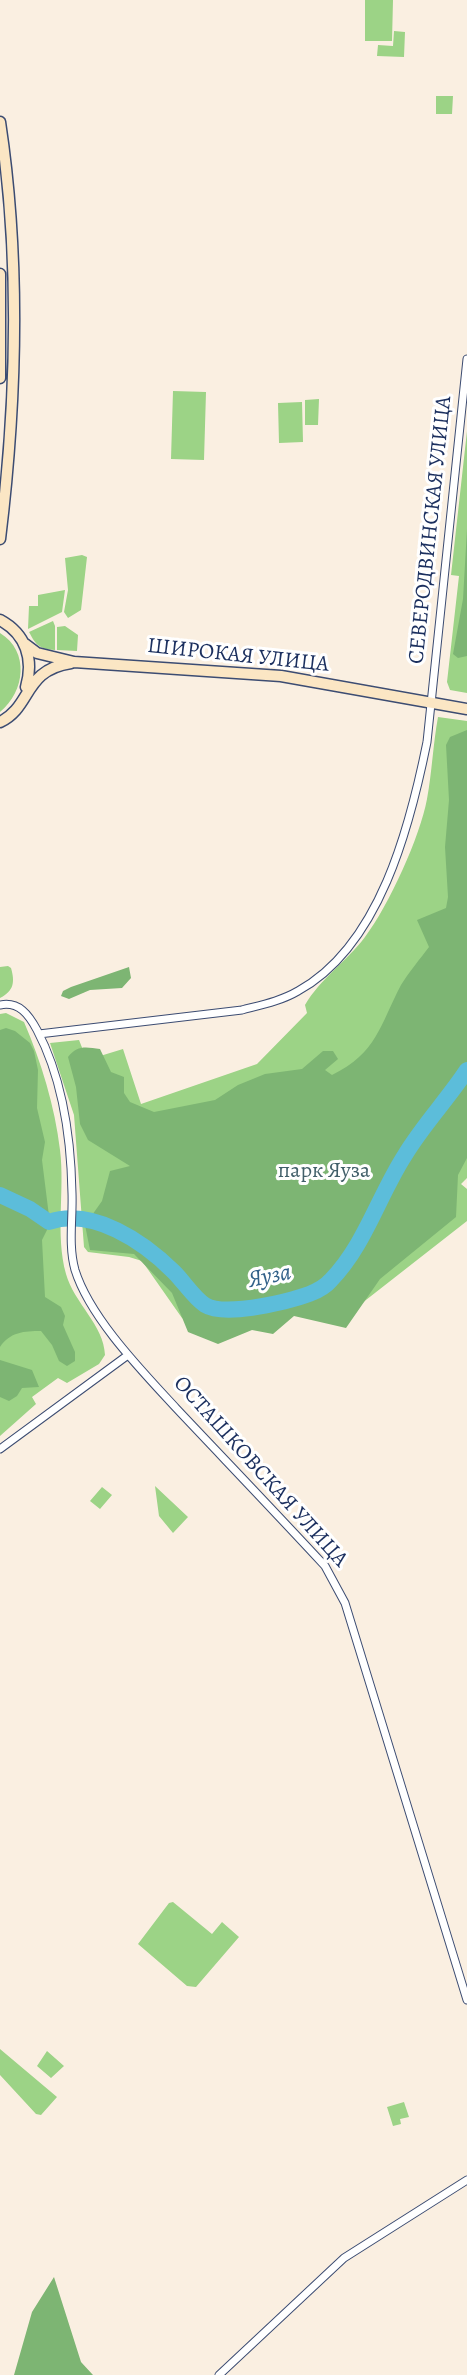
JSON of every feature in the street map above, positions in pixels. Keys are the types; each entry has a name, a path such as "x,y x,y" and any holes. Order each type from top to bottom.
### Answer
{"main road":[{"path":"0,122 12,212 15,323 12,432 0,539"},
{"path":"0,274 0,378"},
{"path":"0,620 17,632 25,644 37,653 75,662"},
{"path":"22,699 30,671 25,644"},
{"path":"0,722 6,719 34,680 46,670 75,662"},
{"name":"ШИРОКАЯ УЛИЦА","path":"75,662 273,675 467,709"}],"street":[{"name":"СЕВЕРОДВИНСКАЯ УЛИЦА","path":"39,1034 242,1010 297,992 314,981 338,959 363,926 402,844 416,795 431,704 467,360"},
{"name":"ОСТАШКОВСКАЯ УЛИЦА","path":"0,1005 12,1004 25,1012 39,1034 52,1068 65,1116 72,1193 71,1244 80,1284 90,1302 128,1355 326,1566 335,1582 360,1645 467,2000"},
{"path":"0,1449 128,1355"},
{"path":"219,2375 344,2259 467,2180"}],"green space":[{"path":"365,0 393,0 392,41 365,41"},
{"path":"394,31 405,32 404,57 377,56 378,45 393,46"},
{"path":"436,96 453,96 452,114 436,114"},
{"path":"173,391 206,392 204,460 171,459"},
{"path":"319,399 318,425 305,425 305,400"},
{"path":"302,402 303,442 279,443 278,403"},
{"path":"467,431 467,693 450,690 447,682 459,576 451,575"},
{"path":"467,529 467,656 458,658 453,654 463,599"},
{"path":"82,555 87,557 81,610 68,618 64,612 68,590 65,558"},
{"path":"65,590 62,612 28,629 29,606 38,606 38,595"},
{"path":"53,621 55,650 45,649 39,646 29,632"},
{"path":"65,626 78,635 77,651 57,650 57,627"},
{"path":"0,633 16,650 21,672 15,694 0,712"},
{"name":"парк Яуза","path":"438,717 467,721 467,1178 461,1184 467,1189 467,1221 357,1307 287,1300 219,1331 182,1318 142,1261 129,1257 88,1252 84,1247 74,1115 50,1043 79,1040 87,1060 123,1049 141,1104 257,1064 307,1013 305,1005 311,996 365,937 384,907 411,851 423,815 429,789"},
{"name":"парк Яуза","path":"467,730 467,1158 458,1175 456,1217 380,1279 346,1328 294,1316 273,1334 252,1330 218,1344 188,1332 172,1293 134,1254 90,1250 85,1225 102,1201 110,1171 130,1166 88,1140 80,1124 76,1087 68,1057 78,1049 86,1047 100,1049 111,1072 124,1077 124,1093 130,1102 154,1112 215,1100 238,1085 265,1074 302,1069 323,1051 333,1051 338,1059 325,1070 332,1075 359,1057 376,1037 401,985 429,947 417,920 446,908 448,897 445,847 449,800 446,745 450,737"},
{"path":"8,966 12,973 12,986 0,998 0,967"},
{"path":"129,967 131,978 122,988 90,990 69,999 61,996 63,991 71,987"},
{"path":"6,1013 24,1022 46,1085 55,1117 60,1150 61,1243 66,1274 75,1295 100,1334 105,1355 99,1364 67,1383 58,1378 32,1397 36,1404 0,1436 0,1014"},
{"path":"6,1028 15,1031 30,1043 38,1070 37,1108 45,1142 42,1160 50,1224 42,1240 45,1297 61,1307 65,1316 63,1325 75,1352 75,1361 67,1366 59,1361 52,1345 41,1331 18,1333 8,1338 0,1347 0,1030"},
{"path":"0,1360 32,1370 39,1387 22,1388 17,1396 9,1401 0,1397"},
{"path":"155,1486 188,1517 173,1533 159,1516"},
{"path":"102,1487 112,1495 100,1509 90,1501"},
{"path":"173,1902 212,1934 222,1922 239,1937 196,1987 187,1986 138,1944 169,1903"},
{"path":"0,2049 57,2097 41,2115 36,2114 0,2075"},
{"path":"47,2051 64,2066 51,2078 37,2066"},
{"path":"404,2102 409,2117 400,2119 401,2124 393,2126 387,2107"},
{"path":"54,2277 81,2362 93,2375 14,2375 32,2312"}],"waterway":[{"name":"Яуза","path":"0,1195 30,1209 49,1222 83,1219 117,1230 148,1249 178,1276 197,1298 212,1308 243,1309 295,1299 326,1285 343,1266 362,1236 405,1155 467,1070"}]}
